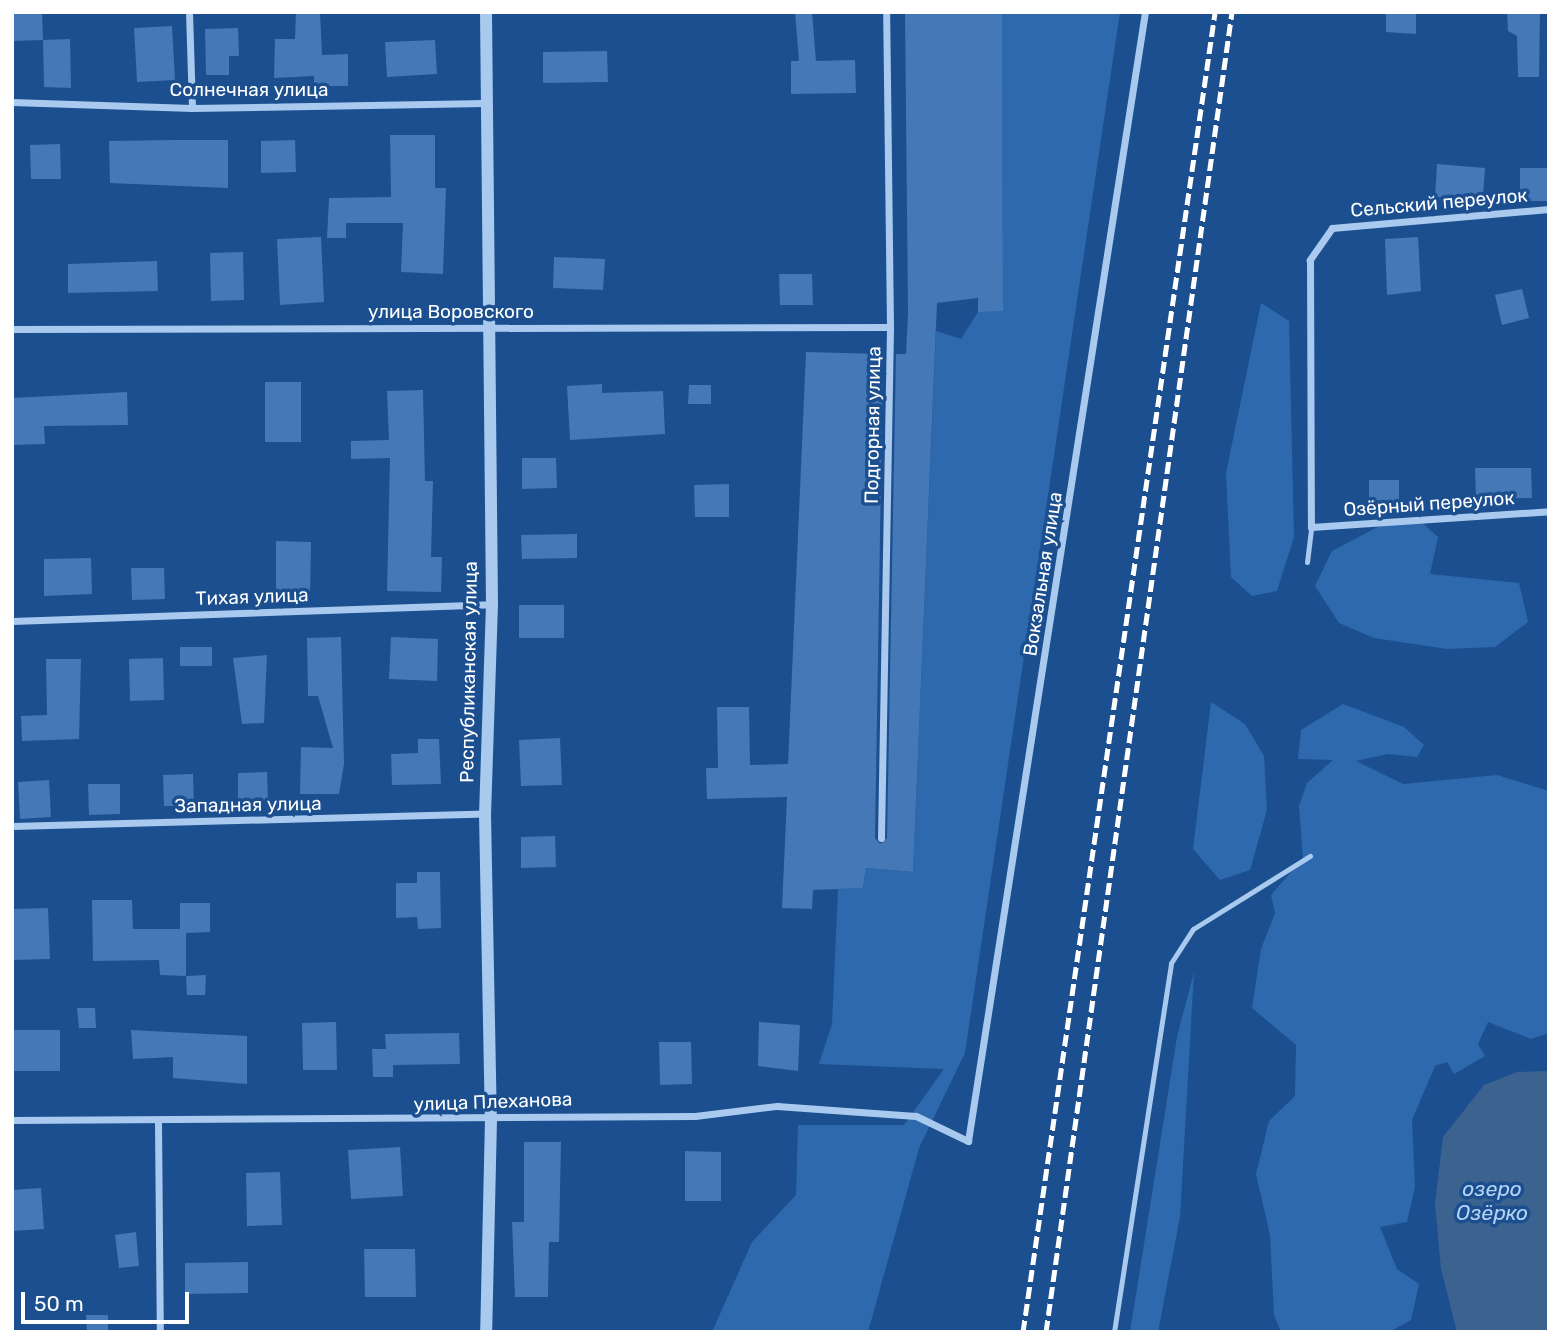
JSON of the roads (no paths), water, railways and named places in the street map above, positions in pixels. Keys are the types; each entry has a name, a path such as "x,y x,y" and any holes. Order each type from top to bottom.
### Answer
{"street":[{"path":"189,12 192,108"},
{"name":"Республиканская улица","path":"485,12 492,604 485,814 491,1119 486,1332"},
{"name":"Подгорная улица","path":"881,838 890,327 886,12"},
{"name":"Вокзальная улица","path":"968,1141 1145,12"},
{"name":"Солнечная улица","path":"12,102 192,108 485,103"},
{"name":"Сельский переулок","path":"1311,527 1310,260 1332,228 1549,209"},
{"name":"улица Воровского","path":"12,330 890,327"},
{"name":"Озёрный переулок","path":"1311,527 1549,511"},
{"name":"Тихая улица","path":"12,621 492,604"},
{"name":"Западная улица","path":"12,826 485,814"},
{"name":"улица Плеханова","path":"12,1120 158,1122 695,1116 777,1106 916,1116 968,1141"},
{"path":"158,1122 160,1332"}],"lane":[{"path":"1307,562 1311,527"},
{"path":"1114,1332 1171,963 1193,929 1310,856"}],"water":[{"name":"озеро Озёрко","path":"1549,1071 1549,1332 1457,1332 1441,1269 1435,1204 1443,1137 1484,1085 1517,1072"}],"railway":[{"path":"1023,1332 1215,12"},
{"path":"1046,1332 1232,12"}]}
